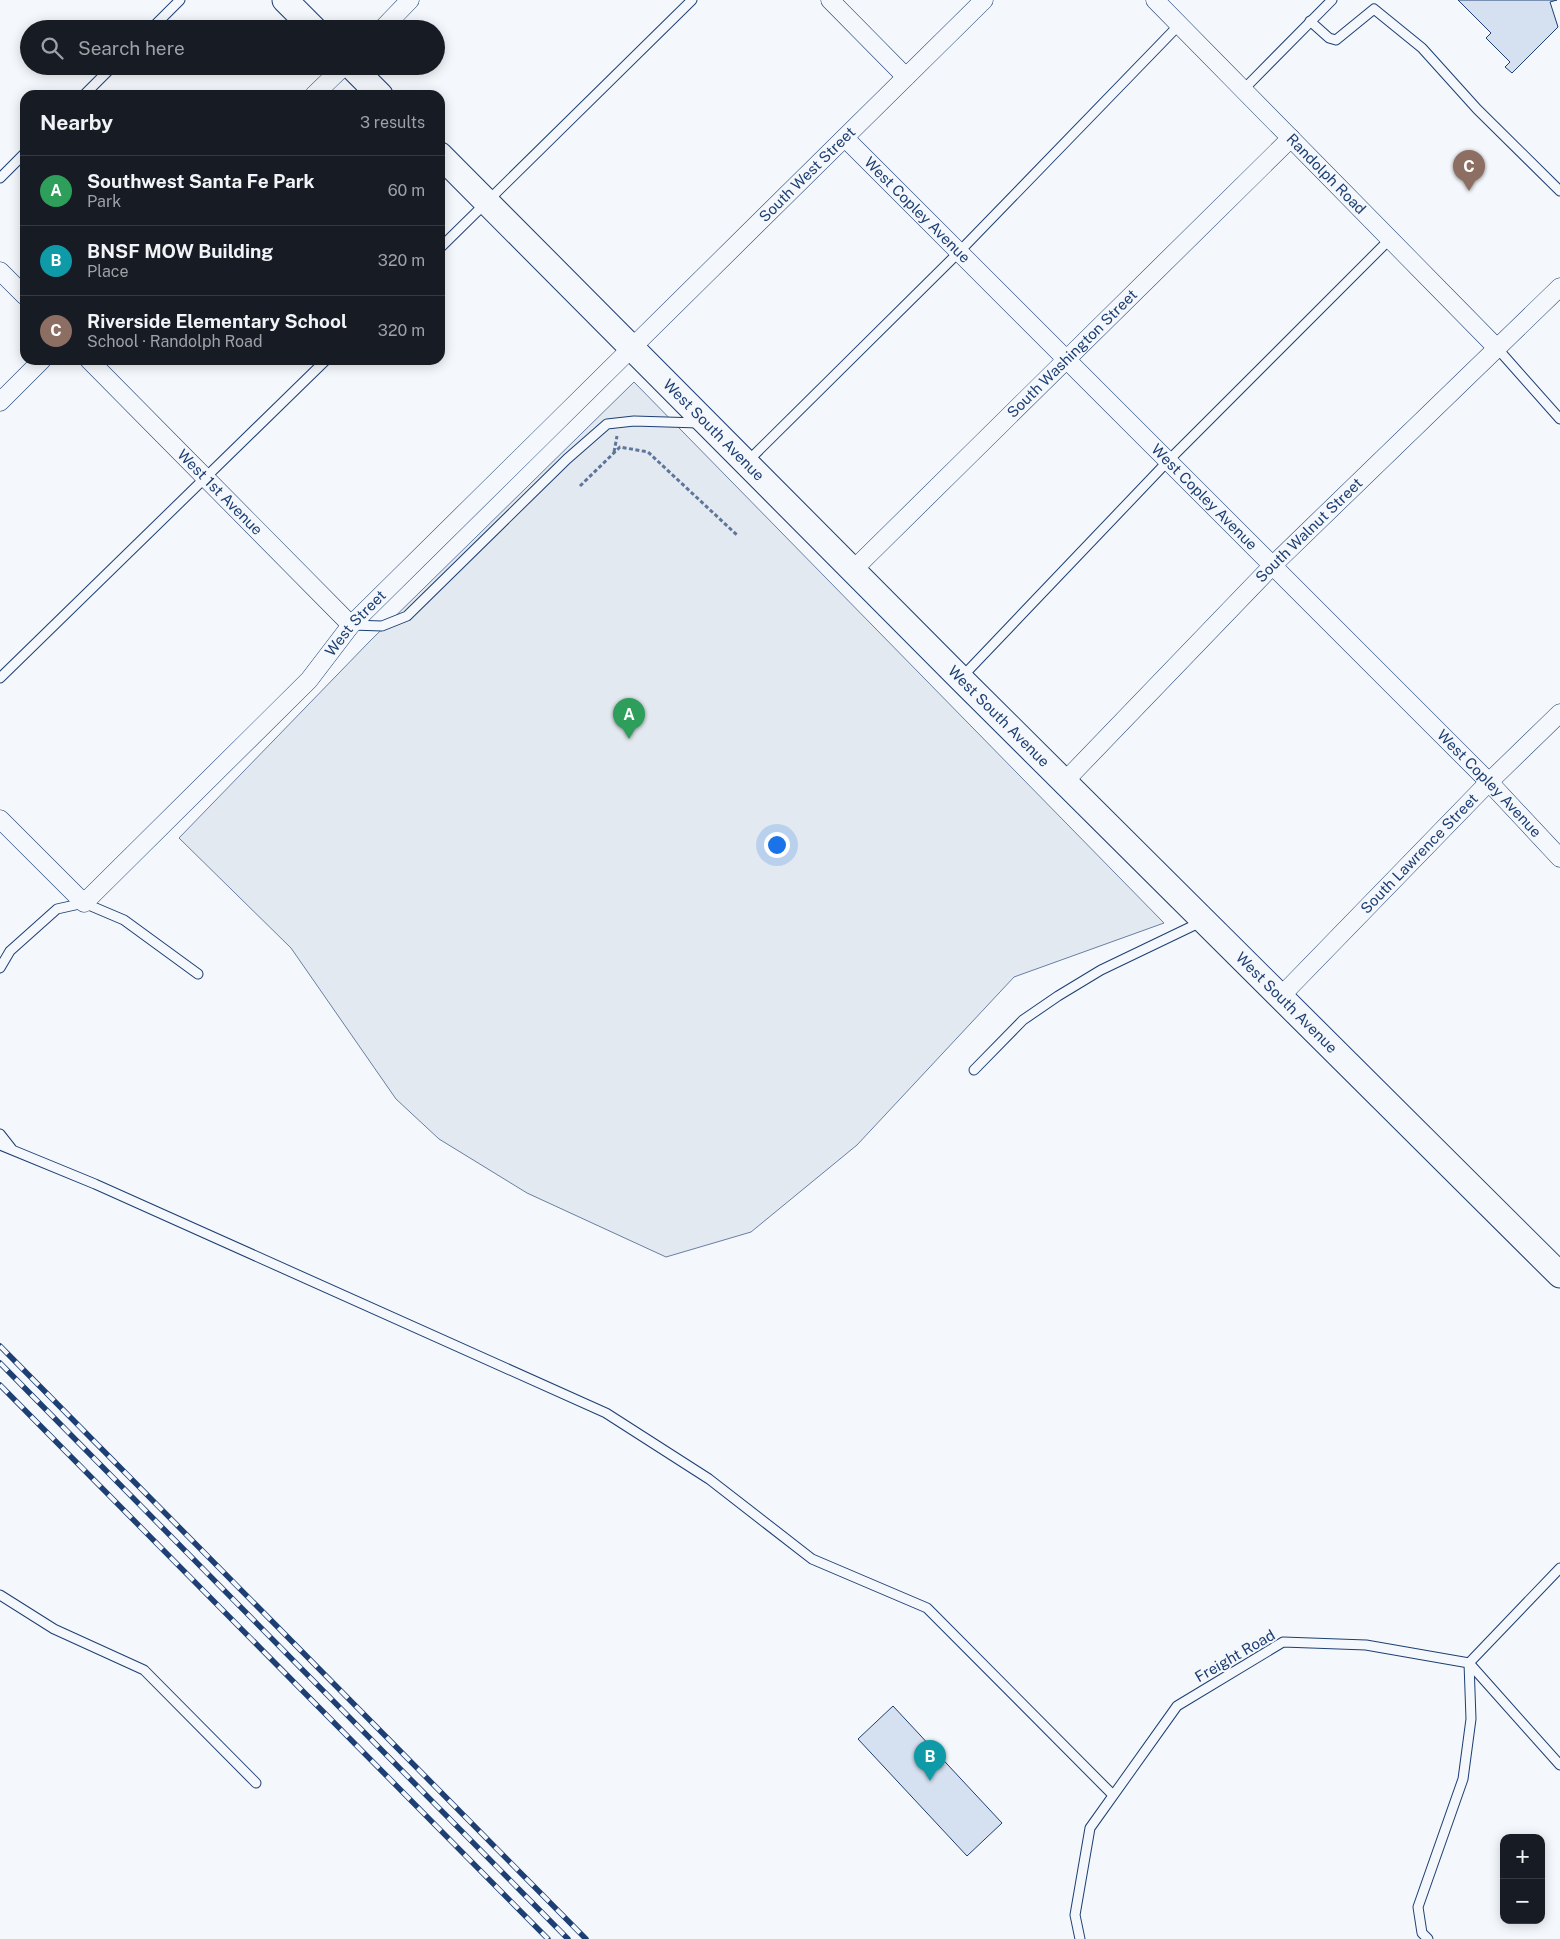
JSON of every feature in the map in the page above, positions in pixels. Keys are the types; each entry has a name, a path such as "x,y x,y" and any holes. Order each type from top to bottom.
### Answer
{"main road":[{"path":"285,0 305,20"},
{"path":"361,75 375,90"},
{"name":"West South Avenue","path":"445,160 706,424 1560,1275"}],"street":[{"path":"391,20 410,0"},
{"path":"830,0 906,77"},
{"name":"South West Street","path":"632,348 984,0"},
{"name":"Randolph Road","path":"1155,0 1497,348"},
{"path":"319,90 335,75"},
{"name":"West Copley Avenue","path":"845,138 1489,782 1560,858"},
{"name":"South Washington Street","path":"853,570 1291,138"},
{"path":"0,271 20,291"},
{"name":"South Walnut Street","path":"1065,782 1272,566 1560,287"},
{"name":"West Street","path":"84,902 309,680 351,625 632,348"},
{"path":"0,402 37,365"},
{"name":"West 1st Avenue","path":"94,365 351,625"},
{"name":"South Lawrence Street","path":"1280,997 1489,782 1560,713"},
{"path":"0,819 84,902"}],"lane":[{"path":"160,20 180,0"},
{"path":"445,243 692,0"},
{"path":"1243,90 1332,0"},
{"path":"1310,21 1329,38 1336,40 1374,10 1422,48 1477,109 1559,187"},
{"path":"746,463 958,253 1179,25"},
{"path":"89,90 104,75"},
{"path":"0,178 20,158"},
{"path":"961,678 1168,461 1390,239"},
{"path":"1497,348 1560,419"},
{"path":"0,678 321,365"},
{"path":"351,625 382,626 407,616 566,459 608,424 634,421 706,424"},
{"path":"0,968 10,951 57,909 84,902 124,920 198,974"},
{"path":"974,1070 1023,1020 1058,996 1101,970 1204,921"},
{"path":"0,952 10,951"},
{"path":"0,1134 11,1148"},
{"path":"0,1145 11,1148 606,1413 709,1479 812,1559 927,1608 1113,1795"},
{"path":"1428,1939 1422,1933 1418,1907 1463,1779 1471,1719 1469,1663 1560,1568"},
{"path":"0,1595 54,1629 144,1670 256,1783"},
{"name":"Freight Road","path":"1080,1939 1075,1915 1090,1828 1177,1706 1283,1642 1366,1645 1469,1663"},
{"path":"1469,1663 1560,1765"}],"path":[{"path":"614,453 617,435"},
{"path":"580,486 620,448 648,452 738,536"}],"shaded area":[{"path":"634,382 1164,923 1014,977 857,1145 751,1232 666,1257 527,1193 439,1139 396,1099 291,948 179,838 370,641"}],"building":[{"path":"1458,0 1557,0 1550,2 1558,27 1512,73 1505,67 1510,62 1486,38 1491,33"},
{"path":"893,1706 1002,1823 967,1856 858,1739"}],"railway":[{"path":"0,1346 586,1939"},
{"path":"0,1363 568,1939"},
{"path":"0,1385 548,1939"}],"place":[{"name":"Riverside Elementary School","path":"1469,191"},
{"name":"Southwest Santa Fe Park","path":"629,739"},
{"name":"BNSF MOW Building","path":"930,1781"}]}
